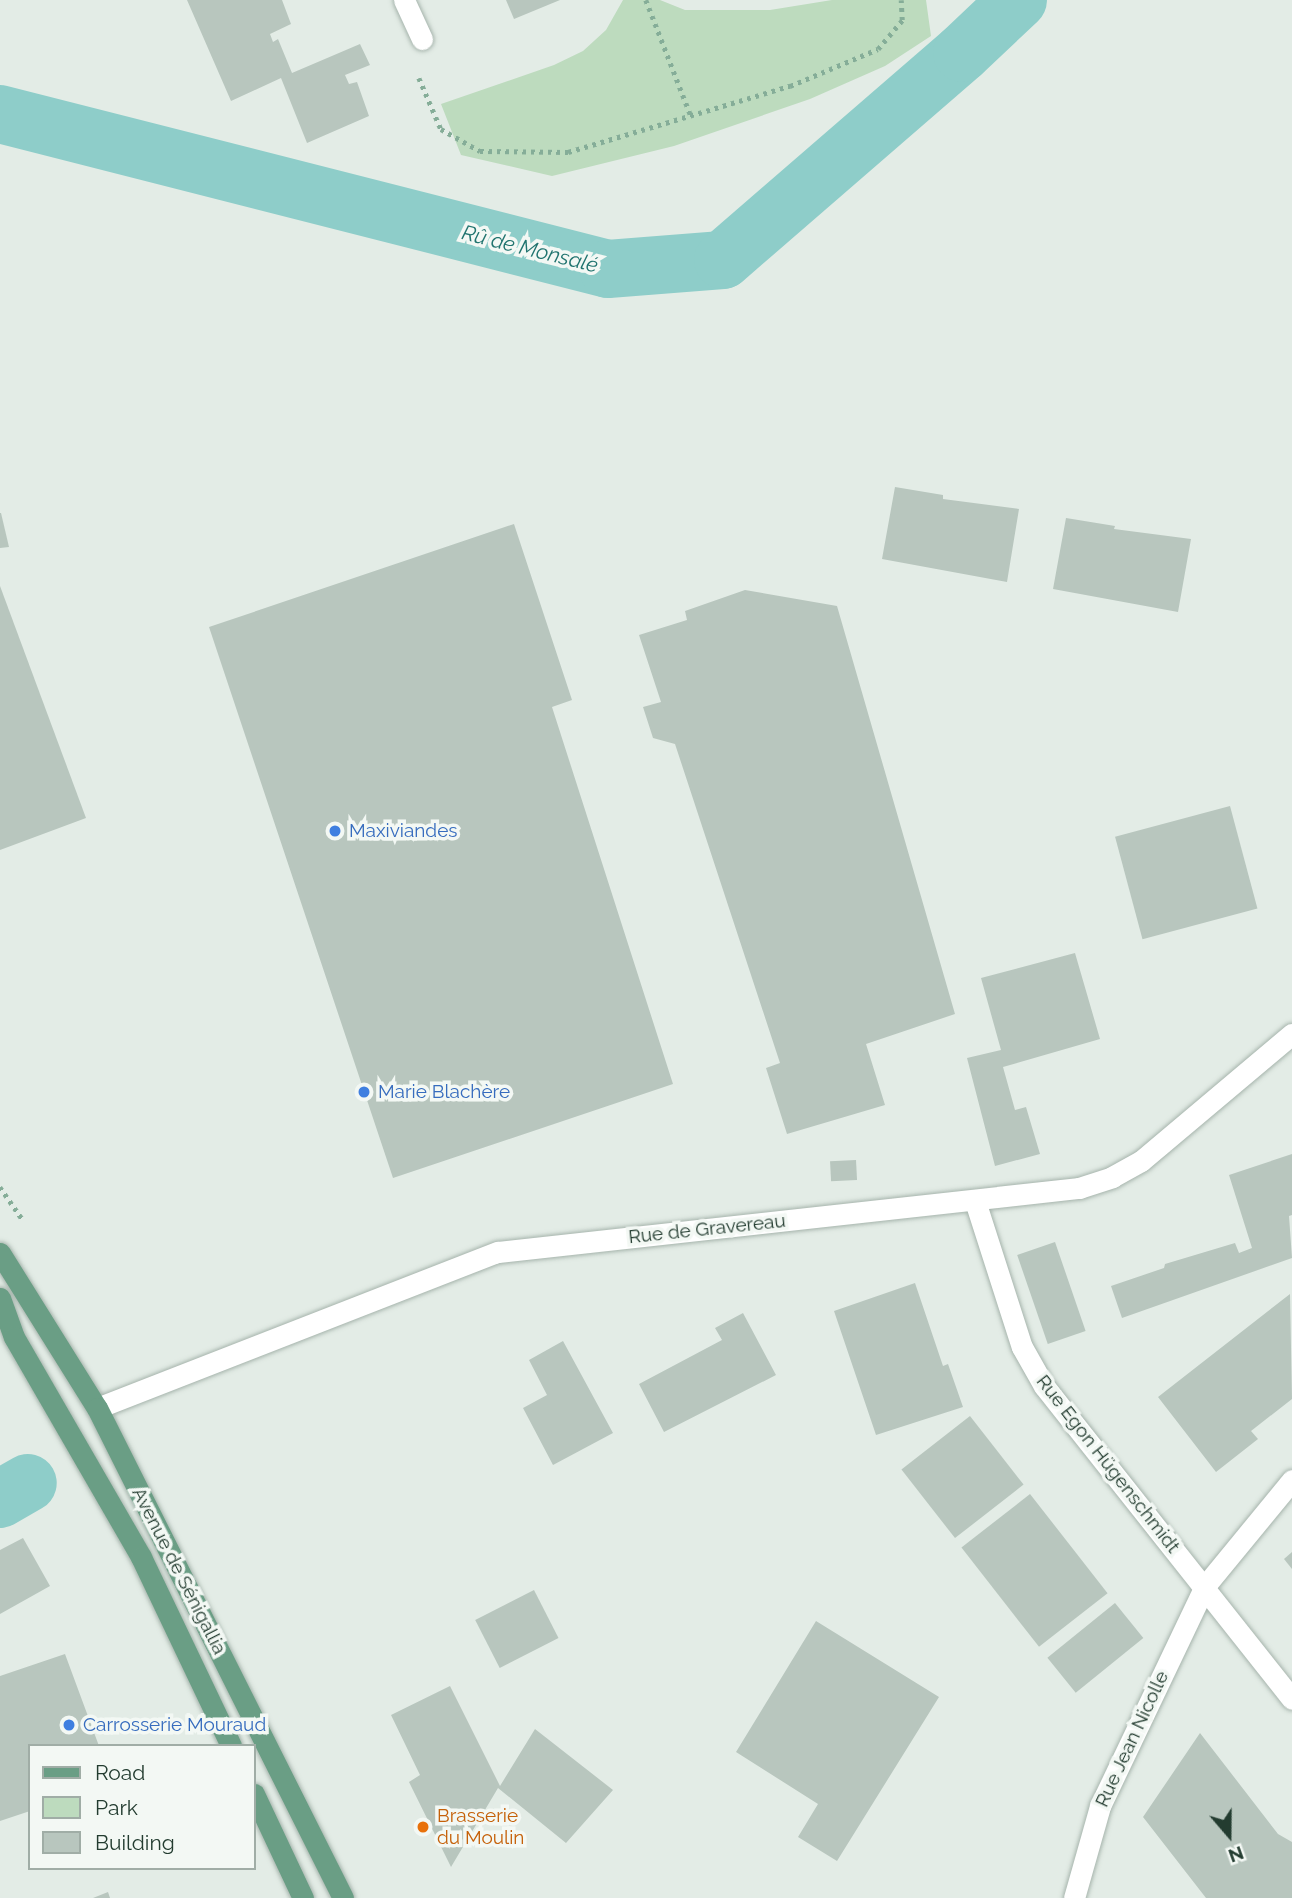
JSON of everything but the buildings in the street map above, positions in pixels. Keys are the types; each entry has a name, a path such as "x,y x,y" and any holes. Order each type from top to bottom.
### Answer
{"main road":[{"name":"Avenue de Sénigallia","path":"0,1253 9,1283 97,1408 343,1898"},
{"path":"0,1298 14,1337 141,1557 230,1744"},
{"path":"256,1798 303,1898"}],"street":[{"path":"404,0 422,38"},
{"name":"Rue de Gravereau","path":"97,1408 498,1252 1079,1188 1112,1177 1141,1161 1292,1034"},
{"name":"Rue Egon Hügenschmidt","path":"975,1201 1022,1347 1044,1386 1292,1699"},
{"name":"Rue Jean Nicolle","path":"1074,1898 1100,1806 1205,1586 1292,1480"}],"path":[{"path":"646,0 691,116"},
{"path":"422,38 412,64 441,129 480,150 568,152 790,86 878,49 902,20 901,0"}],"green space":[{"path":"623,0 660,0 685,10 770,10 832,0 926,0 931,36 885,66 810,99 674,146 552,176 461,155 441,104 554,65 583,51 606,30"}],"waterway":[{"name":"Rû de Monsalé","path":"0,114 608,269 723,260 962,53 1018,0"},
{"path":"0,1499 28,1483"}],"place":[{"name":"Maxiviandes","path":"335,831"},
{"name":"Marie Blachère","path":"364,1092"},
{"name":"Carrosserie Mouraud","path":"69,1725"},
{"name":"Brasserie du Moulin","path":"423,1827"}]}
